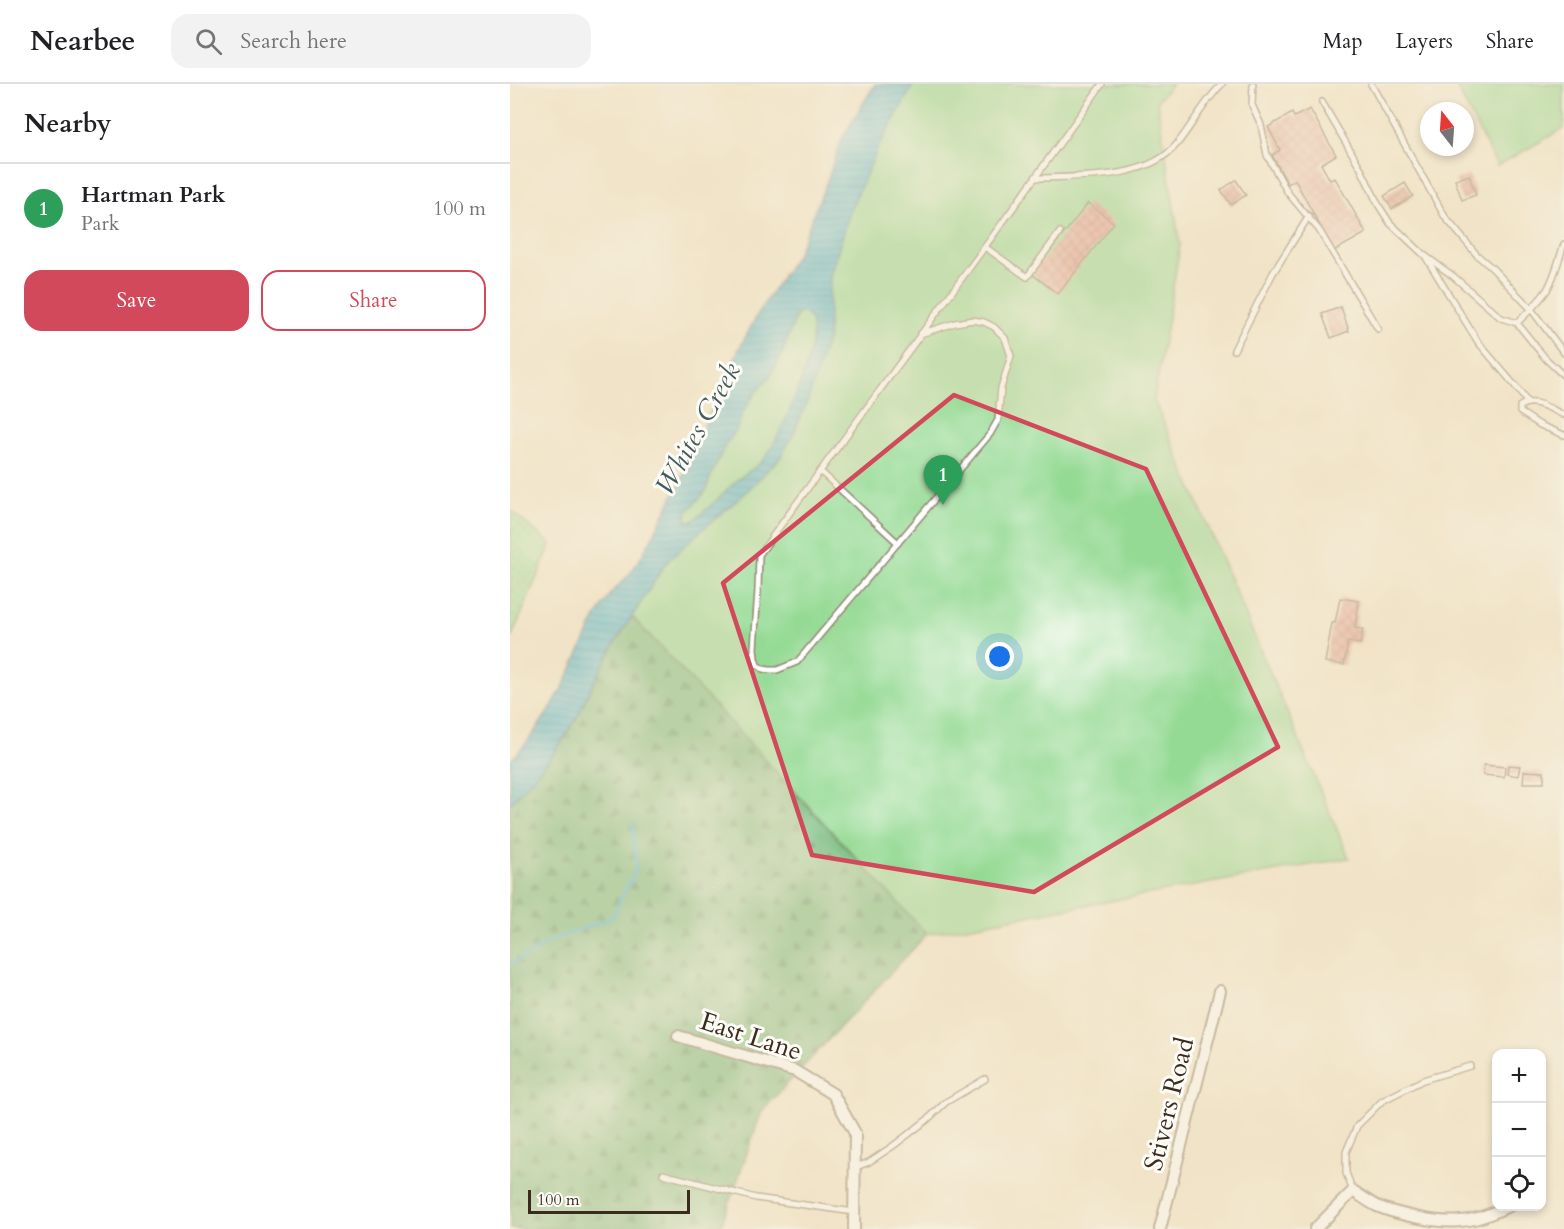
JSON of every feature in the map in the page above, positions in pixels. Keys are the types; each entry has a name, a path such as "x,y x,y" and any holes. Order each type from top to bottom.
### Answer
{"street":[{"name":"Stivers Road","path":"1160,1229 1220,991"},
{"name":"East Lane","path":"678,1036 795,1071 833,1094 855,1133 854,1168"},
{"path":"854,1168 854,1229"},
{"path":"1315,1229 1353,1191 1378,1206 1444,1221 1458,1222 1497,1211"}],"lane":[{"path":"920,334 973,320 994,327 1005,338 1011,356 1001,388 998,420 990,434 797,662 777,670 763,669 757,665 754,658 759,555 920,334 1036,178 1102,84"},
{"path":"1036,178 1088,176 1134,170 1158,159 1175,146 1209,97 1222,84"},
{"path":"1253,84 1252,105 1261,125 1267,155 1288,193 1308,216 1347,275 1378,329"},
{"path":"1371,84 1445,217 1477,255 1531,309 1564,352"},
{"path":"1322,102 1390,223 1424,255 1439,264 1501,318 1517,323 1546,359 1564,376"},
{"path":"1234,350 1273,273 1308,216"},
{"path":"985,247 1027,277 1060,232"},
{"path":"1517,323 1546,290 1564,244"},
{"path":"1424,255 1478,342 1527,402"},
{"path":"1564,415 1537,403 1527,402 1520,406 1520,412 1540,425 1564,435"},
{"path":"820,471 898,543"},
{"path":"1353,1191 1346,1173 1346,1152 1357,1126 1382,1101 1423,1080 1470,1066"},
{"path":"854,1168 869,1162 927,1120 946,1102 985,1079"},
{"path":"663,1174 756,1198 854,1212"}],"highlighted area":[{"path":"954,395 1146,469 1278,747 1034,892 812,855 723,583"}],"green space":[{"path":"887,84 1172,84 1157,101 1180,245 1154,400 1349,858 927,934 627,611"},
{"path":"1455,84 1564,84 1564,128 1497,166 1474,121 1474,102 1464,102"},
{"path":"510,510 551,544 510,641"},
{"path":"627,611 927,934 762,1111 720,1229 510,1229 510,804 553,755 577,718"}],"water":[{"path":"875,84 914,84 878,148 851,209 830,276 828,337 808,400 793,435 780,458 742,496 666,563 617,640 577,718 553,755 510,804 510,760 533,734 552,706 595,619 611,593 629,575 654,534 695,452 705,423 739,349 760,310 798,253 842,138","holes":["802,312 811,321 810,350 797,392 780,432 761,462 735,482 694,520 688,522 687,512 706,491 710,478 726,444 736,431 743,412 771,375 796,316"]}],"building":[{"path":"1310,109 1336,155 1321,164 1330,180 1335,178 1366,233 1334,251 1295,180 1288,184 1272,155 1280,150 1268,127 1292,113 1294,117"},
{"path":"1469,175 1476,195 1462,200 1455,180"},
{"path":"1236,180 1246,195 1231,205 1221,190"},
{"path":"1405,183 1413,196 1392,209 1384,196"},
{"path":"1088,203 1114,223 1058,294 1032,274"},
{"path":"1341,307 1349,331 1331,338 1322,314"},
{"path":"1340,598 1359,601 1355,628 1363,629 1360,644 1348,642 1344,665 1325,662 1332,623 1335,623"},
{"path":"1484,765 1505,767 1504,777 1483,775"},
{"path":"1508,765 1520,766 1518,776 1507,774"},
{"path":"1524,771 1544,772 1544,783 1523,783"}],"waterway":[{"path":"510,965 561,936 612,918 636,869 633,824"}],"place":[{"name":"Hartman Park","path":"943,505"}],"water label":[{"name":"Whites Creek","path":"698,429"}]}
